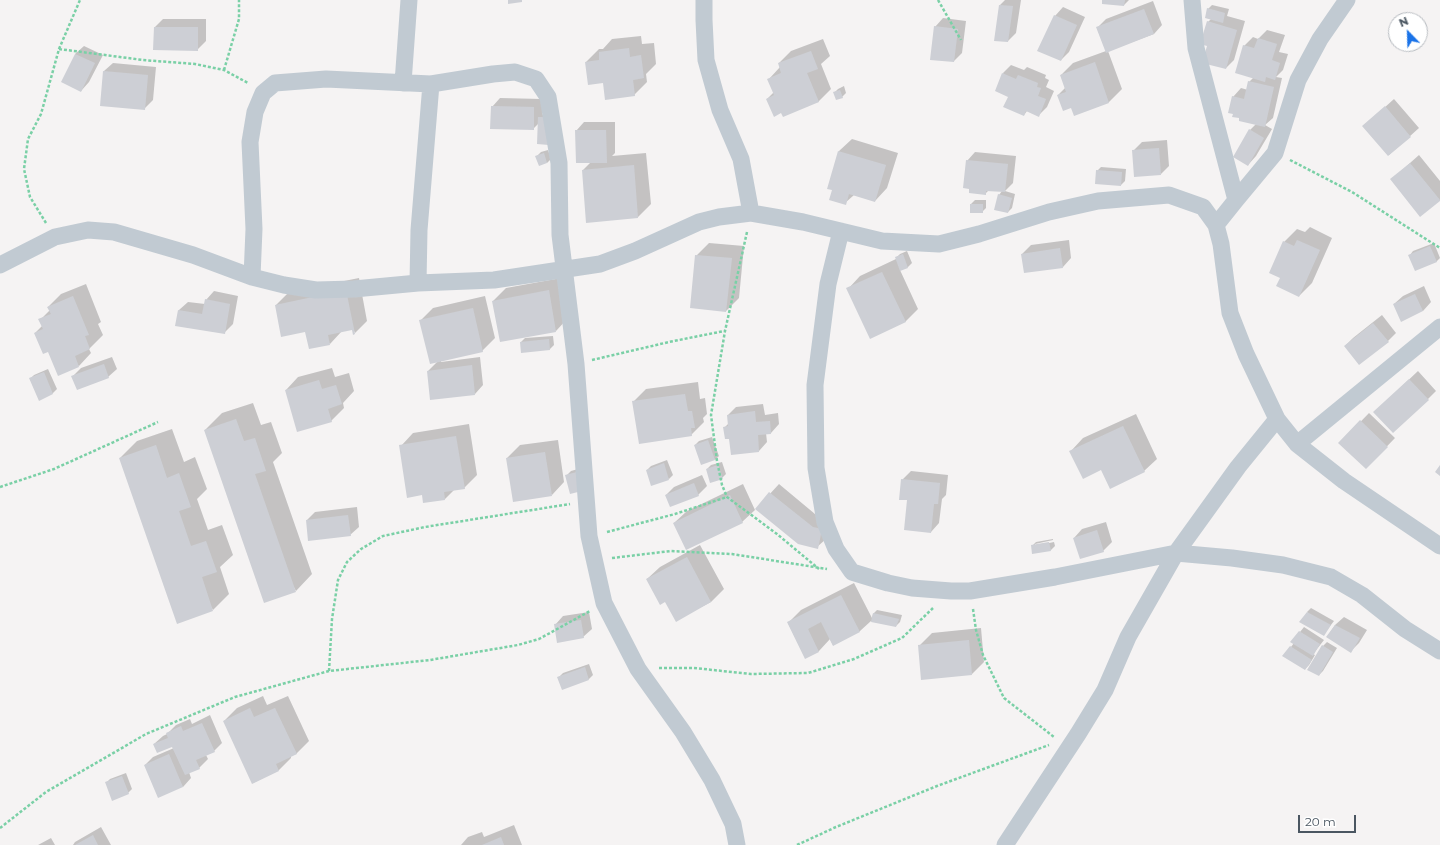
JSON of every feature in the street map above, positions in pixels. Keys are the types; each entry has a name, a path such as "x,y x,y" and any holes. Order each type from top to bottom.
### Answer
{"street":[{"path":"403,83 409,0"},
{"path":"704,0 706,60 720,110 741,160 751,213"},
{"path":"1192,0 1196,48 1236,200"},
{"path":"1216,225 1275,153 1298,80 1320,39 1347,0"},
{"path":"252,277 254,229 250,142 255,112 263,93 275,83 326,79 431,84 515,72 536,79 548,97 559,163 560,235 576,364 589,536 593,560 604,603 638,669 683,732 712,780 733,824 737,845"},
{"path":"418,282 419,230 431,84"},
{"path":"0,265 55,237 88,230 114,232 193,254 252,277 284,285 316,290 354,290 418,282 494,280 600,264 635,251 699,222 719,217 751,213 803,222 882,241 939,244 979,234 1049,212 1098,202 1169,195 1203,207 1216,225 1221,244 1230,313 1246,354 1277,418 1297,444 1344,480 1440,546"},
{"path":"841,231 828,284 815,385 816,468 825,522 836,550 852,572 912,588 970,591 1034,581 1176,553 1232,558 1284,565 1331,577 1362,595 1405,629 1440,652"},
{"path":"1297,444 1440,327"},
{"path":"1005,845 1105,690 1128,637 1176,553 1238,467 1277,418"}],"path":[{"path":"55,237 30,197 24,169 28,139 41,114 59,49 80,0"},
{"path":"224,70 239,19 239,0"},
{"path":"938,0 961,40"},
{"path":"59,49 143,60 195,64 224,70 263,93"},
{"path":"1275,153 1352,192 1440,248"},
{"path":"751,213 724,331 711,415 717,461 722,485 727,497 777,534 819,568"},
{"path":"576,364 669,342 724,331"},
{"path":"0,487 54,469 158,422"},
{"path":"589,536 675,514 727,497"},
{"path":"329,671 332,619 338,580 347,562 361,549 383,536 425,526 586,502"},
{"path":"593,560 671,551 732,554 852,572"},
{"path":"638,669 694,668 751,674 808,673 854,659 902,638 951,591"},
{"path":"970,591 976,630 983,655 1004,698 1059,741"},
{"path":"0,828 46,792 146,734 235,697 329,671 430,660 518,645 539,639 604,603"},
{"path":"797,845 857,818 937,786 1078,734"}],"building":[{"path":"508,0 522,0 522,2 508,4"},
{"path":"1102,0 1125,0 1124,6 1102,4"},
{"path":"999,5 1013,6 1008,42 994,41"},
{"path":"1207,8 1225,13 1223,23 1205,18"},
{"path":"1144,9 1154,34 1106,53 1096,27"},
{"path":"1054,15 1077,25 1061,61 1037,51"},
{"path":"1207,21 1237,30 1226,69 1202,63 1207,46 1200,44"},
{"path":"934,26 958,29 954,62 930,60"},
{"path":"154,27 198,27 198,51 153,50"},
{"path":"1258,38 1277,44 1272,60 1280,63 1275,80 1266,77 1265,82 1235,73 1243,45 1254,48"},
{"path":"629,48 630,57 641,55 644,78 633,80 635,96 605,100 603,83 588,85 585,62 599,60 599,52"},
{"path":"811,51 818,69 807,73 819,102 783,117 781,113 774,117 766,99 774,95 767,79 781,73 778,63"},
{"path":"75,54 95,63 81,92 61,82"},
{"path":"1095,62 1109,103 1074,116 1071,108 1063,111 1057,95 1066,92 1060,75"},
{"path":"103,71 148,75 145,110 100,106"},
{"path":"1002,73 1016,79 1018,75 1038,83 1037,87 1041,88 1038,96 1046,99 1039,117 1026,111 1024,116 1003,107 1008,97 995,91"},
{"path":"1248,81 1274,87 1265,127 1239,121 1239,118 1232,117 1233,114 1228,113 1232,96 1244,99"},
{"path":"840,90 843,98 836,100 833,92"},
{"path":"491,106 534,107 534,130 490,129"},
{"path":"1385,106 1411,137 1388,156 1362,126"},
{"path":"538,117 550,117 549,145 537,144"},
{"path":"1249,129 1264,138 1248,166 1233,157"},
{"path":"575,130 606,130 607,163 576,163"},
{"path":"1159,148 1161,175 1134,177 1132,150"},
{"path":"838,151 886,165 875,202 849,194 846,205 829,200 832,190 827,189"},
{"path":"544,153 547,163 539,166 535,156"},
{"path":"966,160 1008,164 1005,192 986,191 986,195 969,193 969,189 963,188"},
{"path":"1410,163 1440,200 1420,217 1390,179"},
{"path":"634,165 638,218 586,223 582,170"},
{"path":"1096,170 1122,172 1121,186 1095,184"},
{"path":"998,194 1012,198 1008,213 994,210"},
{"path":"970,204 983,204 983,213 970,213"},
{"path":"1297,240 1320,250 1299,297 1276,286 1280,278 1269,273 1283,241 1294,246"},
{"path":"1430,246 1437,262 1415,271 1408,255"},
{"path":"1060,248 1063,268 1024,273 1021,254"},
{"path":"903,254 908,268 900,271 895,257"},
{"path":"695,255 732,258 726,312 690,308"},
{"path":"882,272 906,322 870,339 846,288"},
{"path":"346,290 355,334 353,335 352,330 328,335 330,345 309,349 305,332 281,337 275,305"},
{"path":"549,290 556,332 500,342 492,301"},
{"path":"1415,294 1423,311 1401,322 1393,304"},
{"path":"73,296 89,335 85,336 90,349 75,356 79,367 58,376 48,352 43,354 34,333 43,329 38,319 51,314 47,307"},
{"path":"205,299 230,304 225,334 175,326 178,310 202,314"},
{"path":"473,308 483,352 430,364 419,320"},
{"path":"1373,323 1389,342 1359,365 1344,346"},
{"path":"549,339 550,350 521,353 520,342"},
{"path":"104,364 109,378 77,390 71,376"},
{"path":"472,365 475,395 430,400 427,371"},
{"path":"44,372 53,394 39,401 29,378"},
{"path":"1409,379 1429,400 1393,433 1373,412"},
{"path":"319,380 322,389 336,385 342,404 328,409 332,422 297,432 285,390"},
{"path":"685,394 688,411 692,411 695,428 691,428 692,436 639,444 632,401"},
{"path":"755,411 756,422 770,421 771,434 758,435 759,452 731,455 729,439 725,439 723,427 728,426 727,415"},
{"path":"236,419 244,441 255,438 266,471 255,474 296,592 264,603 204,430"},
{"path":"1360,420 1388,447 1366,469 1338,443"},
{"path":"1123,426 1145,472 1110,489 1101,470 1083,479 1069,451"},
{"path":"456,436 465,489 444,492 445,500 423,503 422,495 407,498 399,445"},
{"path":"708,440 715,460 701,465 694,445"},
{"path":"156,445 167,478 179,473 191,507 179,511 191,546 206,541 217,572 202,577 213,611 177,624 119,458"},
{"path":"545,452 552,496 513,502 506,458"},
{"path":"664,463 669,480 651,486 646,470"},
{"path":"718,465 723,479 710,483 706,469"},
{"path":"1440,465 1440,476 1435,472"},
{"path":"581,471 586,490 570,494 565,475"},
{"path":"901,479 940,483 938,504 934,504 931,533 904,530 907,500 899,500"},
{"path":"694,483 699,496 670,507 665,495"},
{"path":"769,492 813,527 822,529 818,549 798,544 755,509"},
{"path":"730,495 743,523 686,550 673,523"},
{"path":"348,515 351,536 308,541 306,520"},
{"path":"1097,530 1104,552 1080,559 1073,538"},
{"path":"1049,542 1051,551 1032,554 1031,545"},
{"path":"687,557 711,602 676,622 665,602 660,605 646,579"},
{"path":"841,595 860,632 833,646 821,622 808,629 819,652 805,659 787,622"},
{"path":"1307,612 1331,625 1324,636 1299,622"},
{"path":"873,613 899,619 896,627 871,622"},
{"path":"581,620 584,638 557,643 554,624"},
{"path":"1335,625 1360,638 1351,653 1326,637"},
{"path":"1299,631 1320,644 1313,656 1290,642"},
{"path":"969,640 972,675 921,680 918,645"},
{"path":"1322,645 1333,652 1319,676 1307,670"},
{"path":"1290,646 1312,660 1305,670 1282,656"},
{"path":"585,667 589,680 562,690 557,677"},
{"path":"250,708 254,717 275,708 297,754 276,764 279,771 252,784 223,721"},
{"path":"202,723 215,752 196,760 200,769 185,775 172,747 157,753 153,744 168,738 166,733 181,726 183,731"},
{"path":"169,754 183,787 158,798 144,765"},
{"path":"122,776 129,794 112,801 105,782"},
{"path":"93,835 98,845 75,845"},
{"path":"501,837 504,845 482,845"}]}
